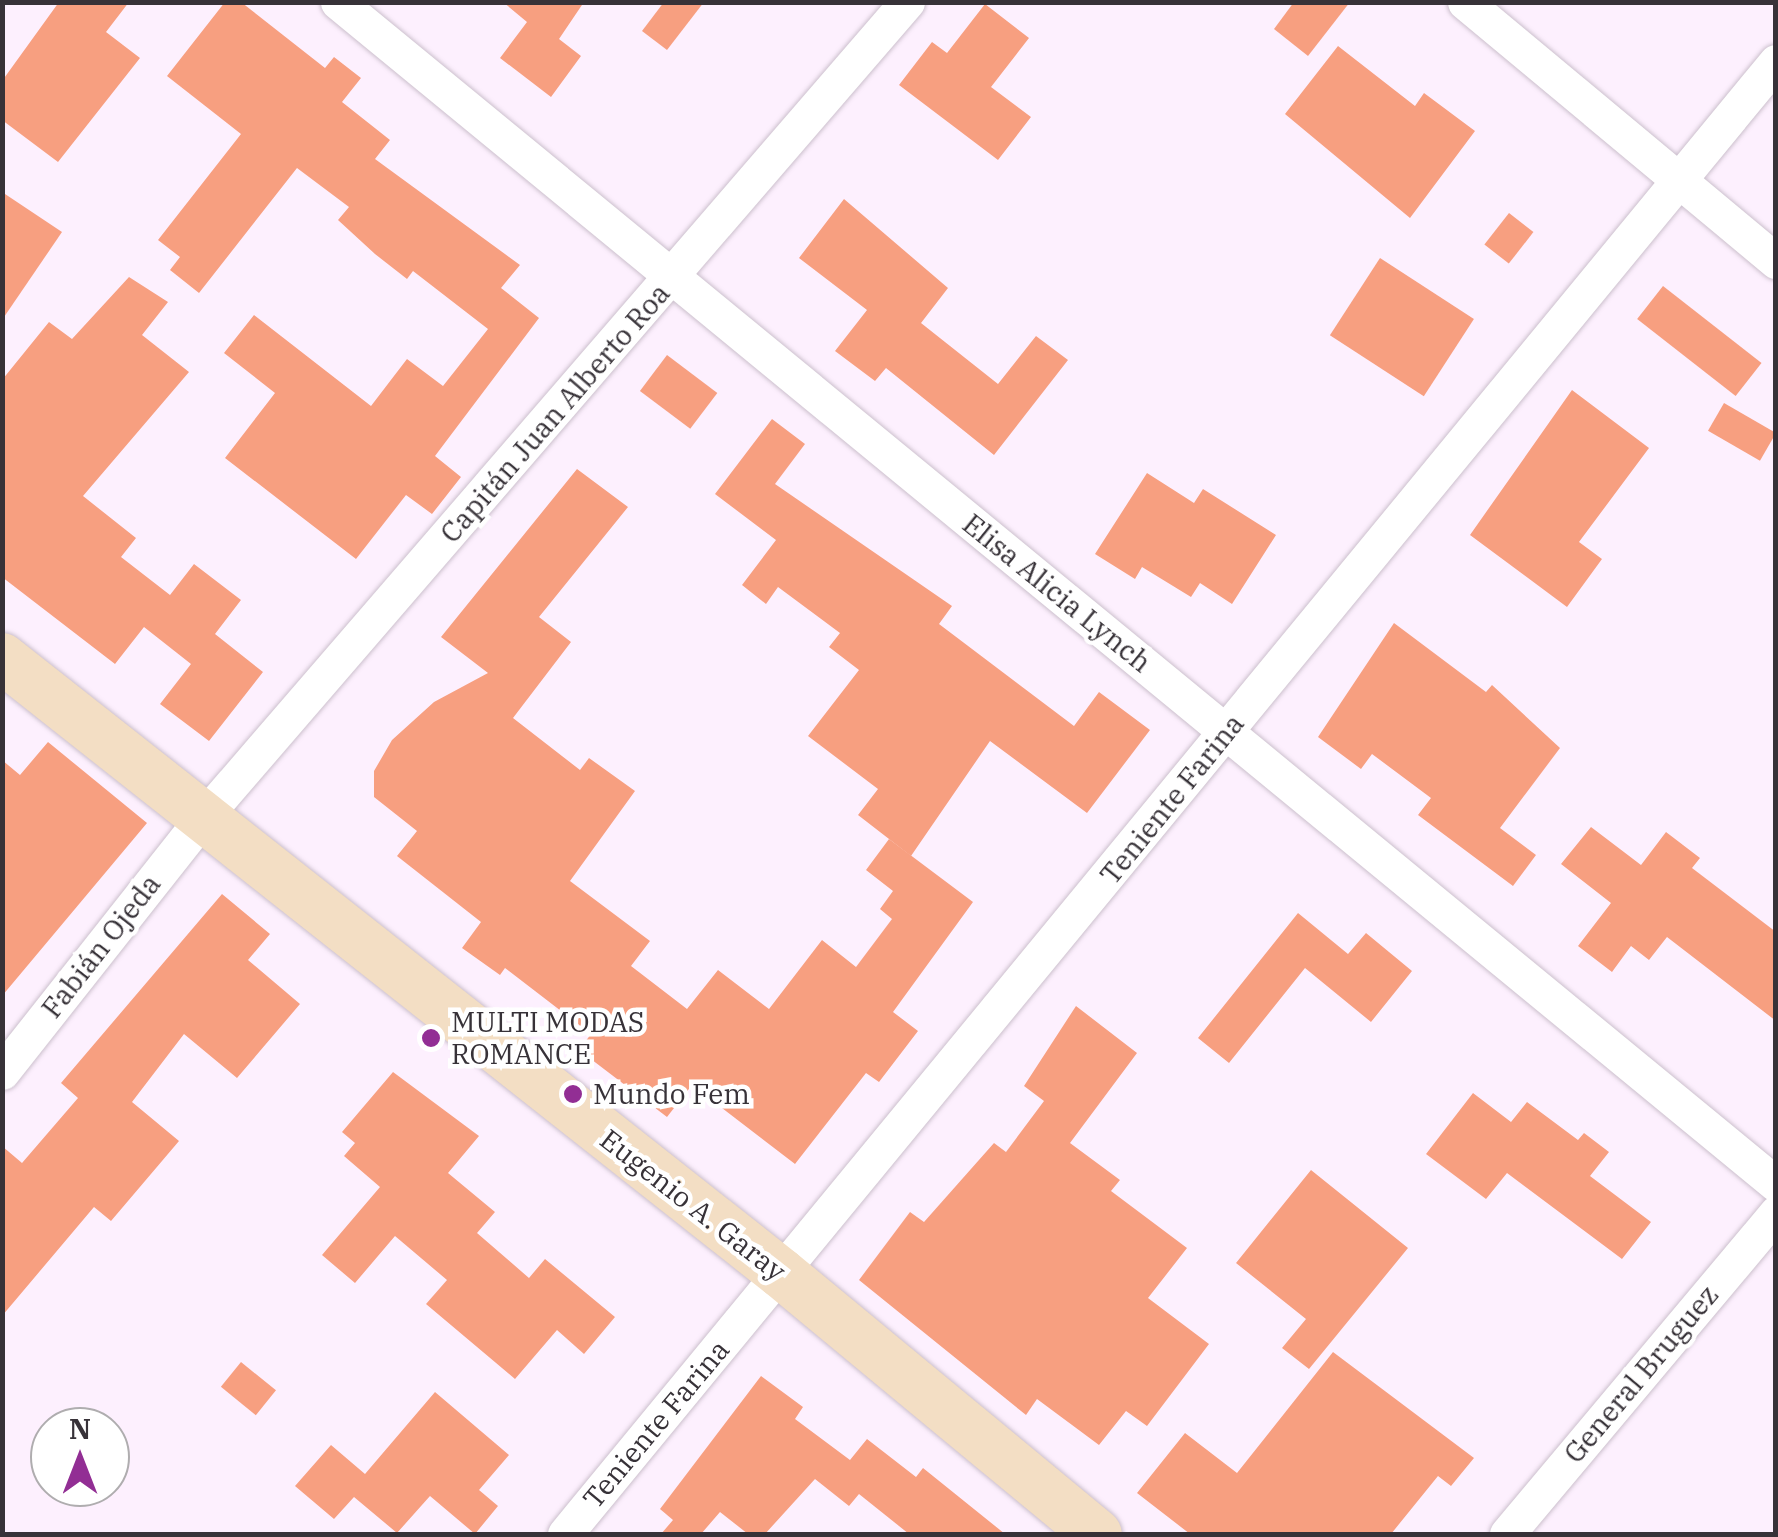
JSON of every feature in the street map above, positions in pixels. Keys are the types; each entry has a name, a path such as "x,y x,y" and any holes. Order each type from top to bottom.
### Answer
{"street":[{"name":"Elisa Alicia Lynch","path":"338,2 1776,1184"},
{"name":"Capitán Juan Alberto Roa","path":"200,821 673,278 907,2"},
{"path":"1465,2 1776,262"},
{"name":"Teniente Farina","path":"565,1534 1226,733 1676,178 1776,62"},
{"name":"Eugenio A. Garay","path":"2,658 200,821 781,1273 1096,1534"},
{"name":"Fabián Ojeda","path":"2,1072 200,821"},
{"name":"General Bruguez","path":"1507,1534 1776,1213"}],"building":[{"path":"59,2 129,2 106,32 140,58 58,162 2,120 2,81"},
{"path":"225,2 241,2 325,68 334,57 361,78 342,102 390,140 375,159 520,265 501,288 539,318 435,456 461,477 432,514 406,495 356,559 225,458 275,393 224,353 254,315 371,406 407,359 443,386 488,329 413,271 407,279 375,254 338,220 349,207 297,168 199,293 170,270 180,257 158,240 241,134 167,76"},
{"path":"503,2 584,2 559,39 581,56 551,97 500,58 527,22"},
{"path":"664,2 704,2 667,50 642,31"},
{"path":"1294,2 1350,2 1308,56 1274,29"},
{"path":"985,4 1029,38 991,87 1031,117 998,160 899,85 932,42 947,53"},
{"path":"1338,46 1415,106 1424,93 1475,131 1410,218 1285,114"},
{"path":"2,192 62,232 2,320"},
{"path":"844,199 948,288 921,323 998,384 1036,336 1068,360 994,455 886,368 875,381 835,351 867,310 799,258"},
{"path":"1509,213 1533,232 1509,264 1484,245"},
{"path":"1380,258 1474,319 1424,396 1330,335"},
{"path":"129,277 168,302 142,335 189,372 83,496 136,538 121,557 170,595 194,564 241,600 215,634 263,672 209,741 160,704 191,664 144,627 115,664 2,577 2,380 49,322 72,339"},
{"path":"1663,286 1762,363 1736,396 1637,319"},
{"path":"667,355 717,393 690,429 640,391"},
{"path":"1572,390 1649,448 1579,542 1602,559 1567,607 1470,535"},
{"path":"1724,403 1776,433 1760,461 1708,431"},
{"path":"772,419 805,444 775,484 952,606 939,624 1074,726 1099,692 1150,730 1087,813 990,741 911,856 858,815 878,789 808,736 859,670 829,647 840,633 778,587 766,604 742,585 776,540 715,494"},
{"path":"577,469 628,507 539,617 571,642 513,718 580,770 589,758 635,791 570,881 650,941 631,966 687,1009 718,970 769,1009 822,940 856,967 892,919 880,909 893,891 866,870 889,839 973,902 893,1012 918,1031 879,1082 866,1073 795,1164 692,1085 667,1117 579,1050 591,1034 505,968 500,975 462,948 481,922 397,856 417,831 374,797 374,771 392,740 434,702 488,673 441,637"},
{"path":"1147,473 1194,503 1203,489 1276,535 1232,604 1200,583 1191,597 1142,567 1135,579 1095,554"},
{"path":"1394,623 1486,692 1492,685 1560,748 1500,828 1536,855 1513,886 1418,815 1431,798 1372,754 1361,769 1318,737"},
{"path":"48,742 147,823 2,996 2,760 20,775"},
{"path":"1591,827 1641,865 1666,832 1700,858 1692,868 1776,932 1776,1021 1667,937 1649,960 1631,946 1612,972 1578,946 1611,903 1561,864"},
{"path":"222,894 270,934 248,960 300,1004 237,1078 184,1034 132,1102 179,1141 111,1221 94,1207 2,1316 2,1146 22,1163 78,1098 61,1083"},
{"path":"1298,913 1348,954 1366,933 1412,971 1371,1022 1305,968 1229,1063 1198,1038"},
{"path":"1076,1006 1137,1053 1070,1143 1120,1180 1111,1191 1187,1248 1148,1298 1209,1344 1147,1426 1126,1411 1099,1445 1037,1399 1026,1415 859,1280 910,1212 924,1222 994,1143 1006,1152 1044,1101 1024,1086"},
{"path":"393,1072 479,1136 448,1173 495,1212 477,1233 529,1278 545,1259 615,1317 584,1354 557,1330 515,1379 426,1304 447,1280 395,1236 355,1283 322,1255 380,1187 344,1156 355,1143 342,1132"},
{"path":"1473,1093 1511,1122 1527,1102 1578,1140 1584,1133 1609,1152 1590,1176 1651,1222 1622,1259 1507,1173 1486,1199 1426,1154"},
{"path":"1311,1170 1408,1248 1309,1369 1282,1348 1306,1319 1236,1263"},
{"path":"1333,1352 1474,1458 1451,1486 1438,1476 1391,1534 1190,1534 1137,1493 1185,1433 1237,1473"},
{"path":"241,1362 276,1390 256,1415 221,1387"},
{"path":"761,1376 803,1407 795,1419 850,1460 867,1439 916,1477 923,1468 1005,1534 909,1534 859,1494 849,1506 815,1479 765,1534 748,1534 720,1512 701,1534 661,1534 673,1520 660,1509"},
{"path":"435,1392 509,1455 479,1490 498,1506 475,1534 430,1496 397,1533 354,1497 334,1519 295,1486 331,1445 365,1474"}],"place":[{"name":"MULTI MODAS ROMANCE","path":"431,1038"},
{"name":"Mundo Fem","path":"573,1094"}]}
